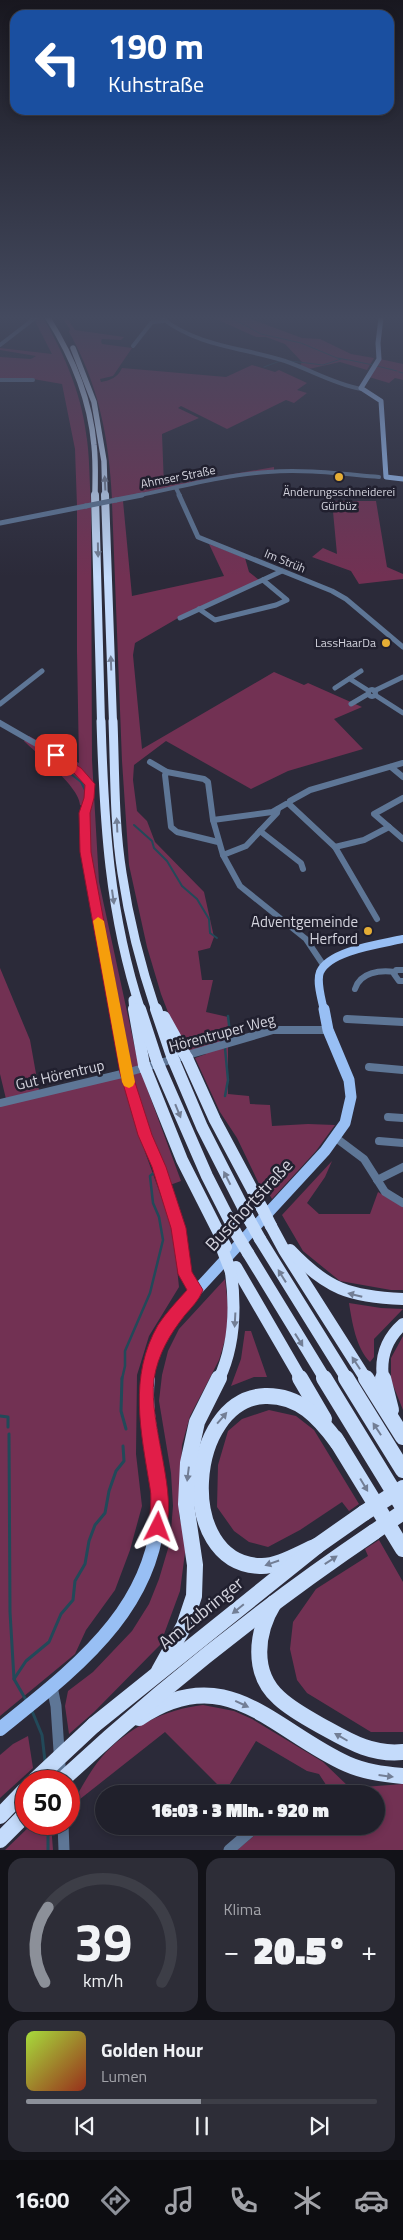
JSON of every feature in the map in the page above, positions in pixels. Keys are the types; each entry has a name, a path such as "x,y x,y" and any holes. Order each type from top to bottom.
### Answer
{"highway":[{"path":"86,404 94,446 104,817 114,907 132,982 158,1064 207,1176 278,1305 403,1507"},
{"path":"94,404 102,446 106,493 117,829 122,874 150,993 174,1059 202,1127 250,1221 403,1470"},
{"path":"132,982 136,1029 145,1068 172,1139 198,1195 216,1228 233,1269 403,1549"},
{"path":"150,993 186,1055 215,1120 284,1250 402,1435"},
{"path":"271,1226 301,1262 318,1277 334,1287 350,1294 365,1297 403,1298"},
{"path":"160,1672 171,1647 180,1634 194,1598 195,1560 187,1511 186,1490 193,1435 198,1419 226,1365 231,1347 235,1308 233,1269"},
{"path":"402,1435 382,1383 381,1366 384,1351 390,1339 403,1324"},
{"path":"317,1546 265,1566 248,1565 234,1559 221,1550 210,1536 201,1508 205,1453 216,1424 227,1411 248,1398 263,1395 288,1399 303,1406 320,1420 338,1443"},
{"name":"Am Zubringer","path":"46,1770 94,1725 317,1546 403,1488"},
{"path":"73,1770 174,1679 277,1598 403,1512"},
{"path":"277,1598 262,1624 259,1645 260,1663 266,1682 276,1697 294,1710 370,1752 384,1754 403,1752"},
{"path":"109,1737 154,1708 175,1699 195,1695 214,1696 231,1699 256,1711 360,1771 389,1777 403,1776"},
{"path":"0,1840 15,1800"}],"main road":[{"path":"381,404 386,477"},
{"name":"Ahmser Straße","path":"386,477 403,479"},
{"path":"324,966 336,957 352,951 403,939"},
{"name":"Buschortstraße","path":"0,1729 52,1686 112,1629 130,1605 151,1561 157,1540 160,1496 148,1424 146,1379 156,1344 165,1328 196,1290 336,1138 348,1114 349,1080 328,1030 319,982 319,975 324,966"}],"street":[{"name":"Ahmser Straße","path":"0,523 242,475 274,471 307,471 386,477"},
{"name":"Im Strüh","path":"176,488 198,537 341,596 403,647"},
{"path":"180,618 282,571"},
{"path":"199,609 215,620 276,605 287,600 262,580"},
{"path":"0,704 42,671"},
{"path":"335,688 361,671"},
{"path":"351,704 403,677"},
{"path":"350,679 403,713"},
{"path":"0,723 66,761 90,784 89,798 84,813 86,852 126,1073 145,1135 159,1167 178,1228 185,1274 196,1290"},
{"path":"150,762 167,772 207,780 218,842 240,886 306,939 312,945 319,962 324,966"},
{"path":"213,820 272,812 310,790 403,763"},
{"path":"391,767 403,777"},
{"path":"167,772 171,827 177,832 218,842"},
{"path":"403,798 374,814 403,839"},
{"path":"288,803 335,847 378,919"},
{"path":"223,855 241,849 277,813 278,809"},
{"path":"335,847 364,840 390,827"},
{"path":"260,831 300,863 303,869"},
{"path":"355,989 358,981 368,974 403,970"},
{"path":"394,972 397,979 403,981"},
{"path":"347,1018 403,1022"},
{"name":"Hörentruper Weg","path":"126,1073 273,1030 328,1030"},
{"path":"369,1067 403,1070"},
{"name":"Gut Hörentrup","path":"0,1103 126,1073"},
{"path":"388,1117 403,1118"},
{"path":"336,1138 358,1154 385,1192 403,1203"},
{"path":"379,1141 403,1143"},
{"path":"377,1180 403,1167"},
{"path":"52,1686 56,1706 60,1770"},
{"path":"63,1835 64,1850"},
{"path":"229,1850 246,1835"}],"shaded area":[{"path":"66,404 80,404 89,459 91,503 77,506 75,449"},
{"path":"99,404 277,404 227,429 181,406 178,408 199,418 162,434 164,486 274,467 274,470 244,473 112,499 111,477"},
{"path":"123,501 132,596 224,576 209,544 245,558 249,572 259,580 178,618 135,643 133,655 142,749 274,672 304,685 308,683 362,707 334,719 363,749 288,771 251,789 166,741 134,765 133,780 137,811 147,821 155,842 204,892 214,937 210,948 198,951 202,980 213,980 206,1012 228,1017 228,1094 249,1096 250,1104 270,1105 272,1126 335,1125 316,1151 272,1199 265,1187 261,1188 237,1138 220,1112 195,1058 206,1054 205,1048 190,1051 184,1040 176,1033 161,994 147,947 129,865 122,761 112,503"},
{"path":"332,501 376,501 387,567 403,574 403,579 359,584 351,571 312,557 323,548 337,554"},
{"path":"91,507 92,760 99,882 139,1067 127,1070 87,851 86,808 80,805 78,797 66,780 24,741 29,736 79,763 77,510"},
{"path":"0,968 30,1040 40,1096 124,1075 145,1152 173,1229 179,1287 149,1336 137,1375 136,1454 142,1506 130,1550 115,1590 86,1630 75,1654 0,1716 0,1100 6,1099 0,1074"},
{"path":"141,1072 181,1181 170,1185 161,1158 156,1157 129,1081 132,1075"},
{"path":"332,1161 325,1177 307,1203 319,1214 370,1214 378,1192 403,1207 403,1290 391,1290 340,1281 303,1251 282,1215"},
{"path":"225,1279 228,1306 227,1333 219,1360 190,1416 182,1445 179,1515 186,1545 180,1591 160,1645 94,1712 69,1734 65,1706 68,1691 93,1672 132,1631 149,1604 159,1579 170,1542 173,1506 171,1473 159,1401 162,1375 168,1351 179,1329"},
{"path":"349,1303 403,1309 374,1339 374,1357 370,1362 361,1350 358,1342"},
{"path":"245,1331 251,1331 267,1377 254,1377 231,1386 241,1359"},
{"path":"403,1336 403,1410 391,1380 391,1358"},
{"path":"269,1410 296,1416 314,1430 359,1504 349,1511 342,1502 300,1530 268,1547 249,1542 234,1531 217,1507 218,1465 228,1431 242,1419"},
{"path":"379,1540 403,1582 403,1732 371,1732 307,1693 297,1680 290,1649 293,1622 316,1589 368,1556 365,1549"},
{"path":"203,1705 234,1711 252,1719 323,1762 347,1785 326,1785 319,1774 307,1771 256,1741 229,1785 218,1785 165,1732 98,1785 95,1785 95,1787 80,1799 80,1790 89,1775 111,1747 148,1722 189,1707"},
{"path":"28,1736 33,1768 31,1770 15,1770 15,1784 0,1798 0,1755 13,1744"},
{"path":"403,1784 403,1850 237,1850 255,1835 385,1835 385,1785"},
{"path":"21,1835 52,1835 53,1850 5,1850"}],"waterway":[{"path":"43,752 81,782 86,792"},
{"path":"134,825 152,841 154,848 167,861 182,886 197,899 209,919 210,933 217,938"},
{"path":"228,1016 230,1033 228,1040"},
{"path":"225,1048 228,1080 225,1096"},
{"path":"122,1379 125,1366 125,1351 150,1293 163,1240 159,1217 153,1203 150,1176 155,1172"},
{"path":"122,1378 121,1411 126,1429"},
{"path":"0,1416 8,1417 8,1427"},
{"path":"9,1434 10,1612 14,1679"},
{"path":"14,1679 26,1661 49,1642 61,1614 73,1600 75,1581 85,1564 89,1541 95,1525 105,1513 109,1491 116,1471 124,1461 123,1446"},
{"path":"14,1679 26,1700"},
{"path":"32,1711 42,1735 45,1761"},
{"path":"48,1835 48,1850"}],"slow traffic":[{"path":"98,921 129,1082"}],"place":[{"name":"Änderungsschneiderei Gürbüz","path":"339,477"},
{"name":"LassHaarDa","path":"386,643"},
{"name":"Adventgemeinde Herford","path":"368,931"}],"route":[{"path":"56,755 66,761 90,784 90,794 84,813 86,852 126,1073 145,1135 159,1167 178,1228 185,1274 189,1283 196,1290 175,1314 156,1344 146,1379 145,1396 148,1424 160,1496 158,1527"}]}
